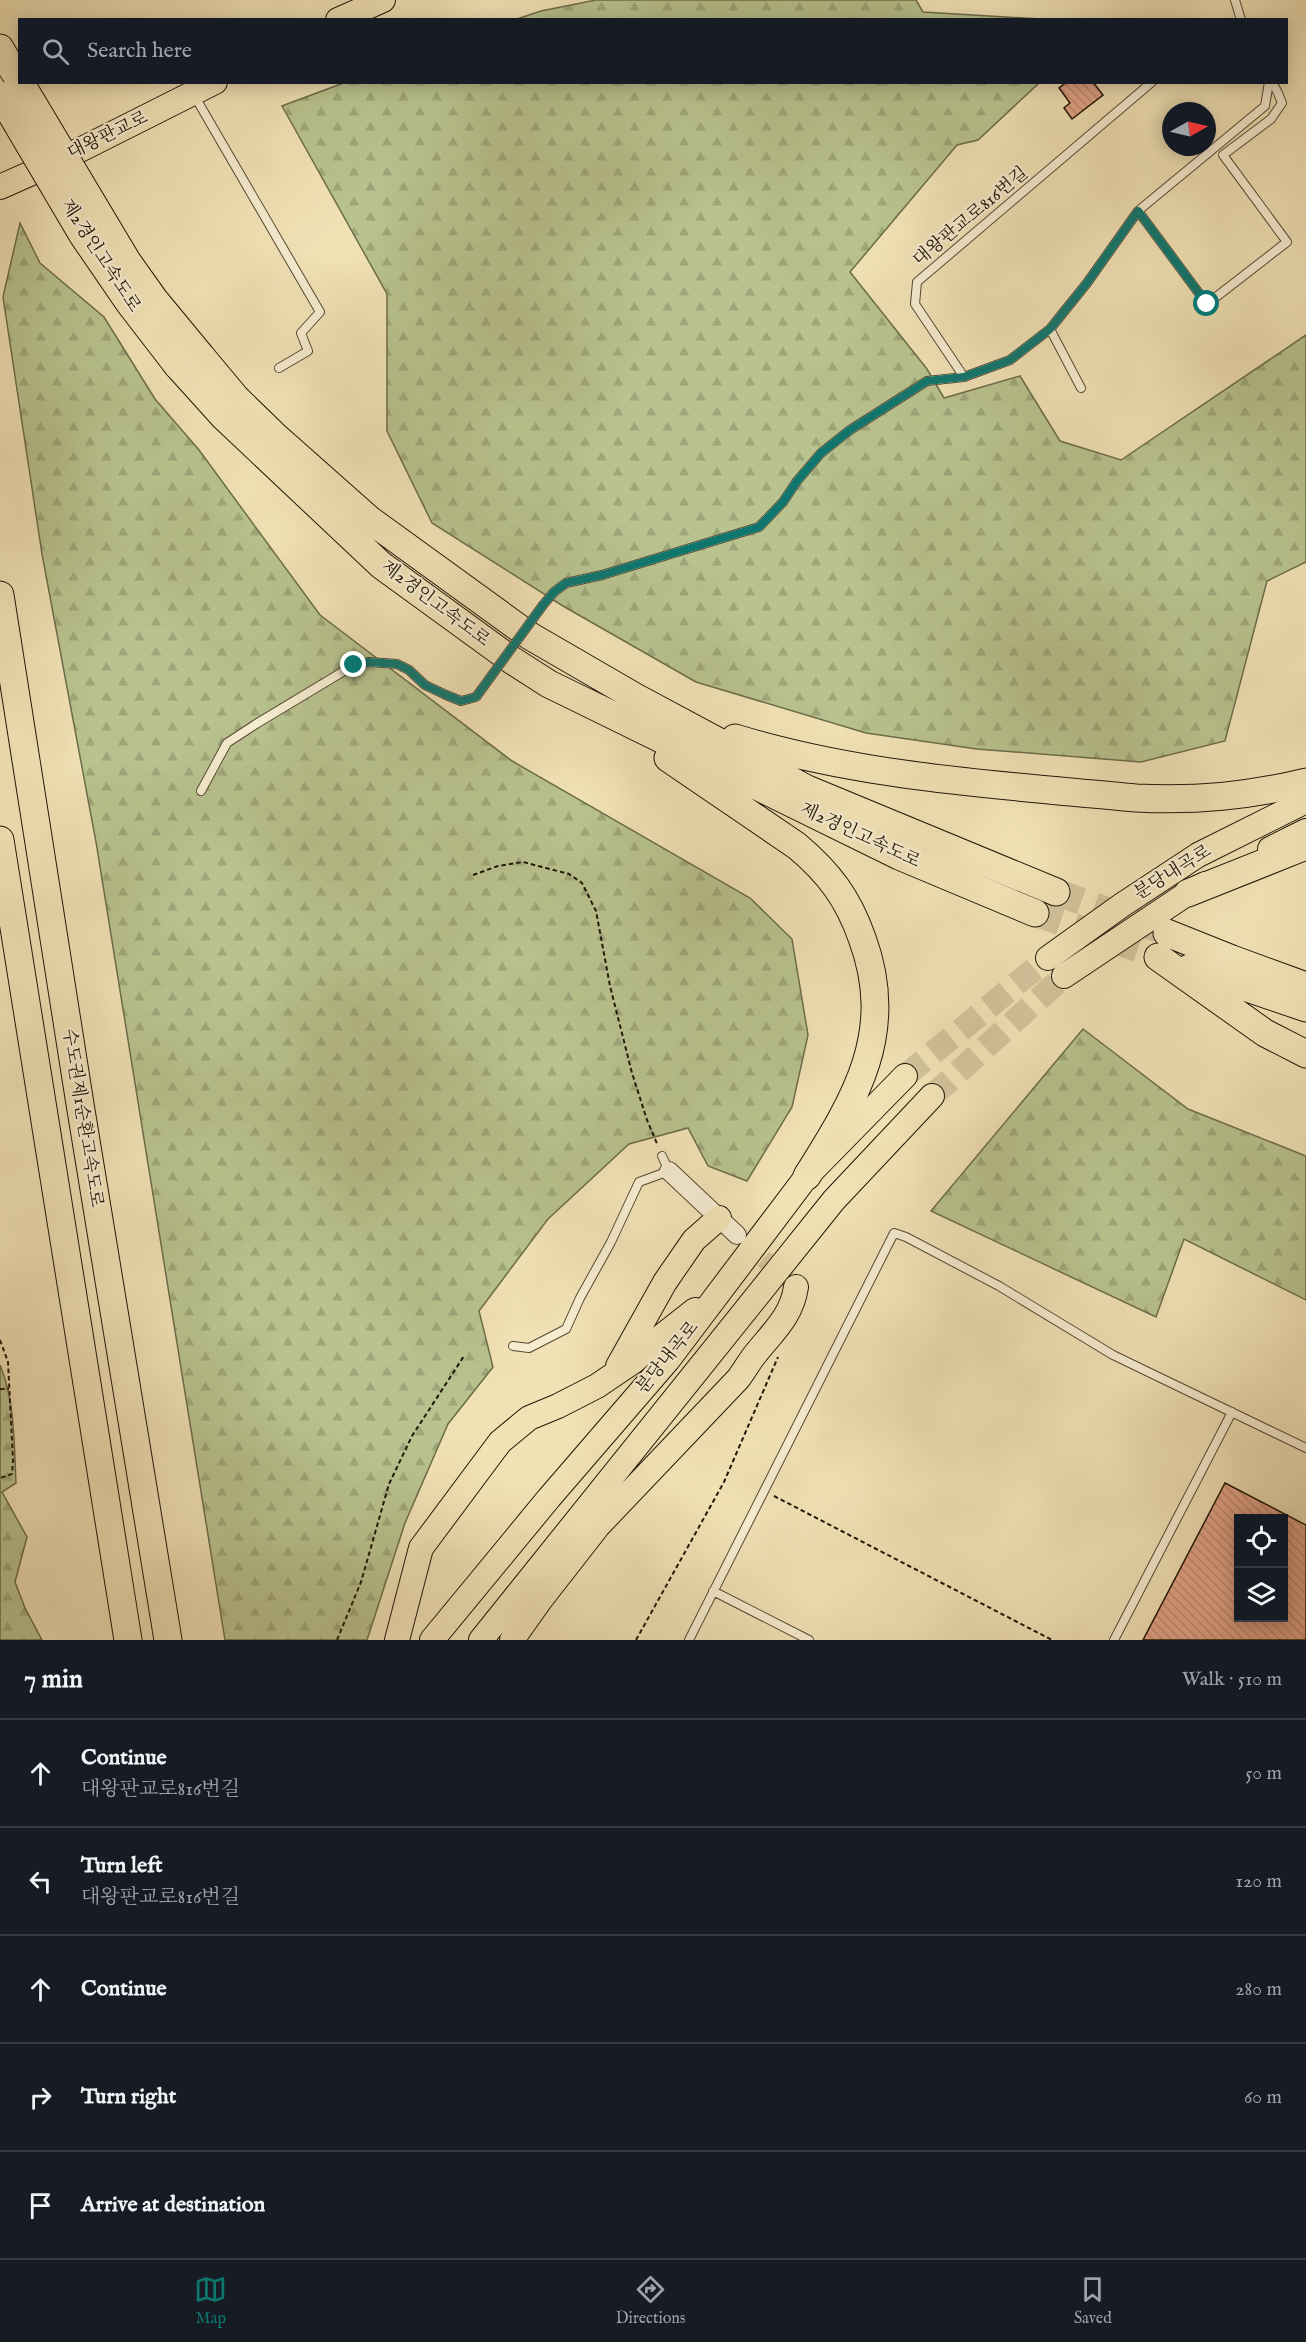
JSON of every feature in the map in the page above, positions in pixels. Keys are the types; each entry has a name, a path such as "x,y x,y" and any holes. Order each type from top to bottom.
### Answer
{"highway":[{"name":"제2경인고속도로","path":"0,48 18,79"},
{"name":"제2경인고속도로","path":"21,84 224,417 381,565 513,661 549,684 899,856 1035,913"},
{"name":"제2경인고속도로","path":"0,95 82,234 130,304 189,361 236,398 370,520 530,636 637,698 807,789 1056,892"},
{"name":"수도권제1순환고속도로","path":"0,595 80,1104 168,1640"},
{"path":"637,698 685,720 764,747 847,766 921,777 1171,800 1240,796 1306,782"},
{"path":"588,703 797,846 832,879 847,901 868,954 876,1000 875,1025 862,1077 852,1101 807,1176"},
{"path":"0,840 128,1640"},
{"path":"1188,893 1306,846"},
{"path":"1157,947 1232,959 1306,986"},
{"path":"1157,947 1306,1008"},
{"path":"1157,947 1265,1033 1306,1054"}],"main road":[{"path":"342,18 383,0"},
{"name":"대왕판교로","path":"0,187 54,163 204,88"},
{"name":"분당내곡로","path":"1048,958 1122,905 1198,855 1306,801"},
{"name":"분당내곡로","path":"1064,976 1188,893 1306,831"},
{"name":"분당내곡로","path":"432,1640 556,1490 668,1360 807,1176 904,1076"},
{"name":"분당내곡로","path":"481,1640 834,1200 932,1096"},
{"path":"613,1375 665,1282 694,1240 719,1218"},
{"path":"512,1640 598,1526 738,1380 756,1353 789,1314 794,1302 796,1287"},
{"path":"397,1640 421,1548 500,1442 529,1418 558,1406 634,1361 723,1288"}],"street":[{"path":"665,1164 737,1235"}],"lane":[{"path":"1235,0 1240,18"},
{"name":"대왕판교로816번길","path":"964,377 915,304 917,282 1150,84"},
{"path":"201,791 227,743 354,665 369,662 397,664 409,670 425,685 446,695 461,701 476,697 543,605 566,583 602,575 759,527 783,502 797,481 821,453 850,430 927,381 964,377 1010,360 1050,329 1087,283 1138,211 1265,106 1270,84"},
{"path":"1138,211 1207,304 1287,242 1223,155 1271,119 1282,103 1271,84"},
{"path":"204,88 320,312 301,333 308,351 279,368"},
{"path":"1050,329 1081,388"},
{"path":"513,1346 528,1348 566,1329 639,1182 665,1164"},
{"path":"689,1640 894,1233 906,1237 999,1286 1113,1354 1306,1448"},
{"path":"1114,1640 1232,1412"},
{"path":"713,1591 809,1640"}],"path":[{"path":"473,875 498,866 523,862 569,874 582,883 596,911 610,986 632,1074 646,1120 665,1164"},
{"path":"0,1340 8,1362 12,1474 0,1478"},
{"path":"636,1640 724,1482 778,1359 780,1347"},
{"path":"337,1640 361,1582 389,1484 412,1436 464,1356"},
{"path":"0,1389 9,1389"},
{"path":"764,1490 1052,1640"}],"green space":[{"path":"596,0 916,0 923,12 1023,18 520,18 541,11"},
{"path":"341,84 1038,84 978,140 957,145 850,272 927,369 944,398 1020,376 1060,441 1121,460 1306,335 1306,562 1267,581 1225,741 1141,762 977,749 866,733 696,682 563,606 432,523 387,431 387,294 282,106"},
{"path":"20,223 40,263 104,317 155,399 199,450 320,615 512,761 750,898 792,939 808,1035 792,1107 747,1181 708,1166 688,1128 629,1144 548,1219 479,1311 493,1367 448,1424 405,1523 367,1640 225,1640 96,842 42,554 3,297"},
{"path":"1083,1029 1188,1109 1306,1156 1306,1300 1184,1239 1156,1317 931,1211"},
{"path":"0,1365 11,1407 16,1483 2,1492 27,1537 15,1582 25,1608 42,1640 0,1640"}],"building":[{"path":"1064,84 1095,84 1103,95 1072,119 1064,108 1070,103 1059,88"},
{"path":"1225,1483 1285,1514 1234,1514 1234,1622 1288,1622 1288,1516 1306,1525 1306,1640 1143,1640"}],"tunnel":[{"path":"1056,892 1163,931"},
{"path":"1035,913 1145,951"},
{"path":"905,1076 1048,958"},
{"path":"932,1096 1064,976"},
{"path":"743,1241 796,1287"}],"route":[{"path":"354,665 384,661 397,664 409,670 425,685 446,695 461,701 476,697 543,605 566,583 602,575 759,527 783,502 797,481 821,453 850,430 927,381 964,377 1010,360 1050,329 1087,283 1138,211 1207,304"}]}
